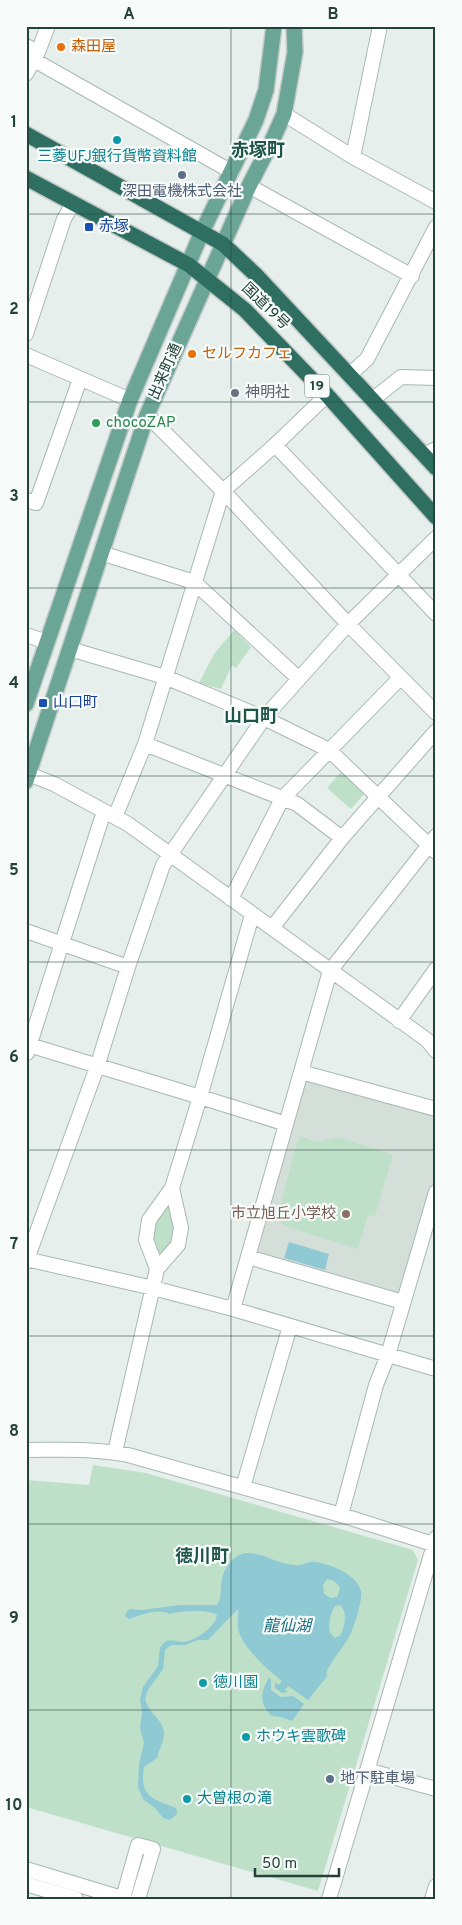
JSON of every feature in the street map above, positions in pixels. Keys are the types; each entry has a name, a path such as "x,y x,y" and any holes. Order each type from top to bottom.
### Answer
{"highway":[{"name":"国道19号","path":"26,134 223,244 257,276 372,400 430,452 436,468"},
{"name":"国道19号","path":"26,178 189,265 207,278 245,310 436,517"}],"main road":[{"name":"出来町通","path":"26,704 130,400 202,232 256,120 266,90 274,26"},
{"name":"出来町通","path":"27,776 147,415 207,278 284,114 295,52 294,26"}],"street":[{"path":"26,74 33,53 48,26"},
{"path":"353,157 380,26"},
{"path":"33,53 232,172"},
{"path":"284,114 353,157 436,202"},
{"path":"249,186 412,276"},
{"path":"26,334 64,219 72,204"},
{"path":"350,375 367,359 436,227"},
{"path":"26,355 130,400"},
{"path":"372,400 401,377 436,378"},
{"path":"26,500 36,503 80,379"},
{"path":"286,1124 200,1096 27,1047 61,943 110,814 145,744 164,677 223,491 326,396"},
{"path":"147,415 223,491 348,624 436,713"},
{"path":"275,445 436,614"},
{"path":"436,538 348,624 264,718 163,865 128,967 97,1067 26,1260 153,1288 233,1309 436,1369"},
{"path":"101,553 194,582 298,678"},
{"path":"26,635 47,642"},
{"path":"70,649 164,677 264,718 329,750 433,844 330,972 233,1309"},
{"path":"231,899 282,799 400,678"},
{"path":"272,928 342,838 436,731"},
{"path":"145,744 297,804 342,838"},
{"path":"27,776 54,784 128,824 330,972 427,1040 436,1051"},
{"path":"157,1269 146,1240 149,1220 172,1188 252,915"},
{"path":"26,931 128,967"},
{"path":"399,1021 436,969"},
{"path":"300,1072 436,1108"},
{"path":"115,1452 157,1269 178,1245 182,1228 172,1188"},
{"path":"341,1515 376,1386 388,1355 436,1192"},
{"path":"248,1257 403,1302"},
{"path":"243,1486 290,1326"},
{"path":"26,1450 115,1452 243,1486 435,1542 329,1899"},
{"path":"367,1770 436,1789"},
{"path":"26,1869 124,1898 138,1845 153,1849 138,1899"},
{"path":"26,1884 76,1899"},
{"path":"432,1899 436,1886"}],"shaded area":[{"name":"市立旭丘小学校","path":"306,1080 436,1112 436,1175 401,1294 395,1295 256,1252"}],"green space":[{"path":"234,630 251,647 236,668 232,665 221,689 199,683 214,654"},
{"path":"341,772 365,793 351,809 327,788"},
{"path":"299,1136 318,1142 338,1137 393,1155 375,1216 368,1215 358,1249 284,1226 277,1216"},
{"path":"167,1208 172,1210 176,1228 171,1245 160,1253 155,1250 153,1244 153,1232 155,1221"},
{"name":"徳川園","path":"93,1465 146,1473 413,1550 418,1560 318,1891 26,1807 26,1480 89,1485"}],"water":[{"path":"289,1242 329,1254 325,1270 284,1258"},
{"name":"龍仙湖","path":"245,1553 258,1554 289,1564 299,1565 315,1562 328,1565 349,1575 361,1591 361,1600 354,1626 344,1645 331,1663 326,1674 328,1675 308,1700 288,1686 285,1690 288,1692 282,1693 275,1688 275,1682 279,1685 282,1681 250,1651 245,1643 238,1629 238,1609 208,1640 198,1640 185,1645 171,1645 165,1650 163,1669 148,1690 145,1699 162,1726 164,1737 157,1758 144,1767 143,1777 146,1791 154,1799 176,1808 177,1814 170,1820 163,1818 156,1809 143,1799 138,1787 139,1763 144,1743 140,1728 142,1713 140,1699 143,1687 158,1666 160,1647 166,1641 183,1642 199,1636 213,1625 217,1615 194,1611 170,1614 155,1612 129,1619 125,1616 130,1609 141,1610 180,1605 217,1605 225,1570 234,1558","holes":["327,1579 338,1584 340,1588 337,1597 331,1598 324,1594 323,1585","340,1605 345,1616 344,1624 340,1636 335,1638 330,1633 330,1619 335,1606"]},
{"path":"269,1678 271,1679 271,1690 281,1697 293,1696 304,1704 292,1721 272,1716 265,1707 262,1698"}],"place":[{"name":"森田屋","path":"61,47"},
{"name":"三菱UFJ銀行貨幣資料館","path":"117,140"},
{"name":"深田電機株式会社","path":"182,175"},
{"name":"赤塚","path":"89,227"},
{"name":"セルフカフェ","path":"192,354"},
{"name":"神明社","path":"235,393"},
{"name":"chocoZAP","path":"96,423"},
{"name":"山口町","path":"43,703"},
{"name":"市立旭丘小学校","path":"346,1214"},
{"name":"徳川園","path":"203,1683"},
{"name":"ホウキ雲歌碑","path":"246,1737"},
{"name":"地下駐車場","path":"330,1779"},
{"name":"大曽根の滝","path":"187,1799"}],"district":[{"name":"赤塚町","path":"258,151"},
{"name":"山口町","path":"251,717"},
{"name":"徳川町","path":"202,1557"}]}
